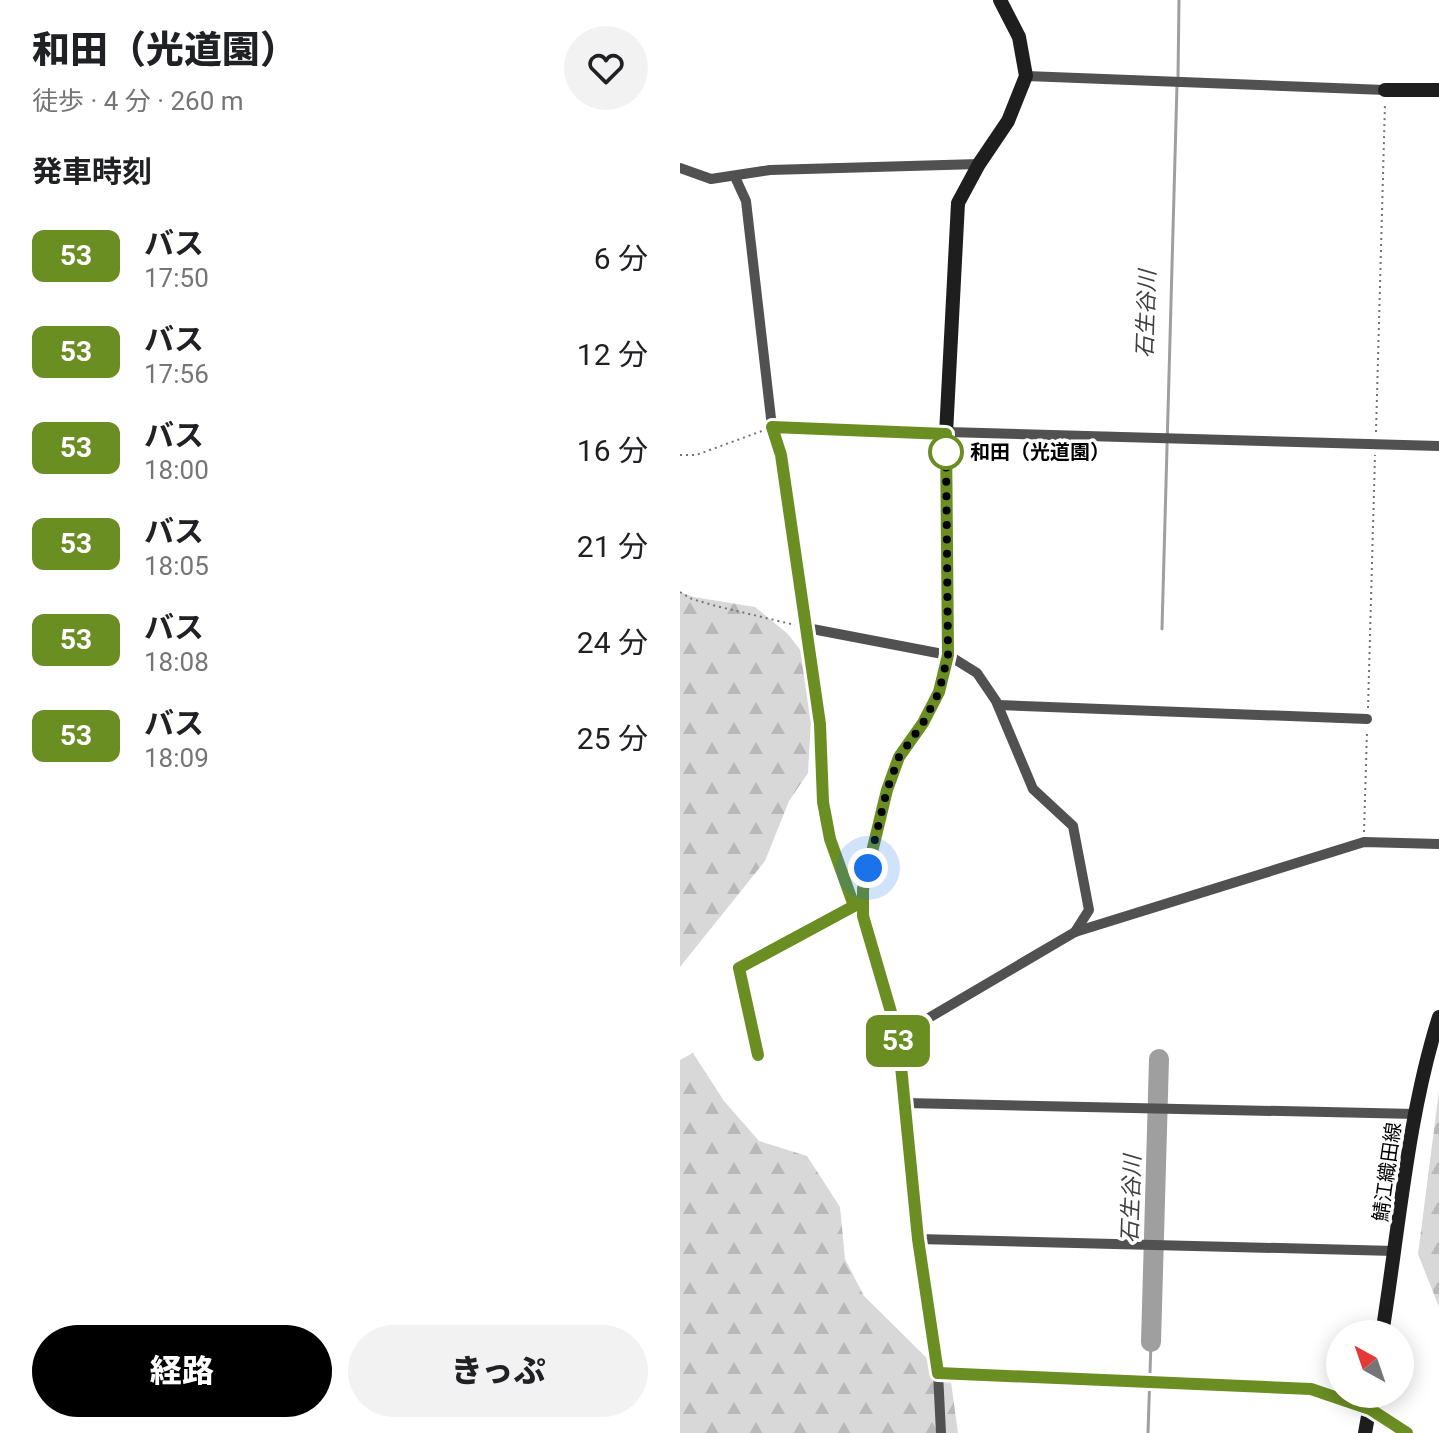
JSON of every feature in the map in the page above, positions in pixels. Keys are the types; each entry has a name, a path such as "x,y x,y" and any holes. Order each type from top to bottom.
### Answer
{"street":[{"path":"858,911 887,790 899,757 923,723 939,692 948,655 946,434 958,203 1008,121 1026,76 1019,37 1000,0"},
{"path":"1026,76 1439,90"},
{"path":"681,170 711,179 770,170 979,164"},
{"path":"735,177 746,201 772,427 781,455 820,724 823,802 830,839 858,911 898,1036 918,1239 938,1373 941,1433"},
{"path":"772,427 1439,446"},
{"path":"807,628 948,655 977,673 998,705 1033,789 1073,826 1089,910 1075,932"},
{"path":"998,705 1367,719"},
{"path":"898,1036 1075,932 1364,842 1439,844"},
{"path":"758,1055 739,968 858,911"},
{"name":"鯖江織田線","path":"1384,1320 1416,1114 1426,1059 1439,1017"},
{"path":"905,1103 1416,1114"},
{"path":"918,1239 1395,1251"},
{"path":"938,1373 1311,1389 1326,1392"},
{"path":"1365,1433 1370,1408"},
{"path":"1378,1408 1407,1433"}],"path":[{"path":"1364,842 1385,90"},
{"path":"680,455 696,455 772,427"},
{"path":"680,592 716,606 807,628"}],"green space":[{"path":"680,592 755,607 788,634 814,668 808,773 789,801 765,861 680,967"},
{"path":"693,1053 724,1101 759,1141 807,1156 840,1207 845,1259 864,1296 951,1382 958,1433 680,1433 680,1060"},
{"path":"1439,1091 1439,1307 1418,1254"}],"waterway":[{"name":"石生谷川","path":"1178,78 1179,0"},
{"name":"石生谷川","path":"1162,629 1177,85"},
{"name":"石生谷川","path":"1151,1342 1159,1059"},
{"path":"1148,1433 1151,1342"}],"bus line":[{"name":"53","path":"758,1055 739,968 854,906 830,839 823,802 820,724 807,628 781,455 772,427 946,434 948,655 945,674 923,723 899,757 887,790 863,889 863,916 898,1036 918,1239 938,1373 1311,1389 1370,1409 1407,1433"}],"place":[{"name":"和田（光道園）","path":"946,452"}],"route":[{"path":"868,868 887,790 899,757 923,723 945,674 948,655 946,452"}]}
